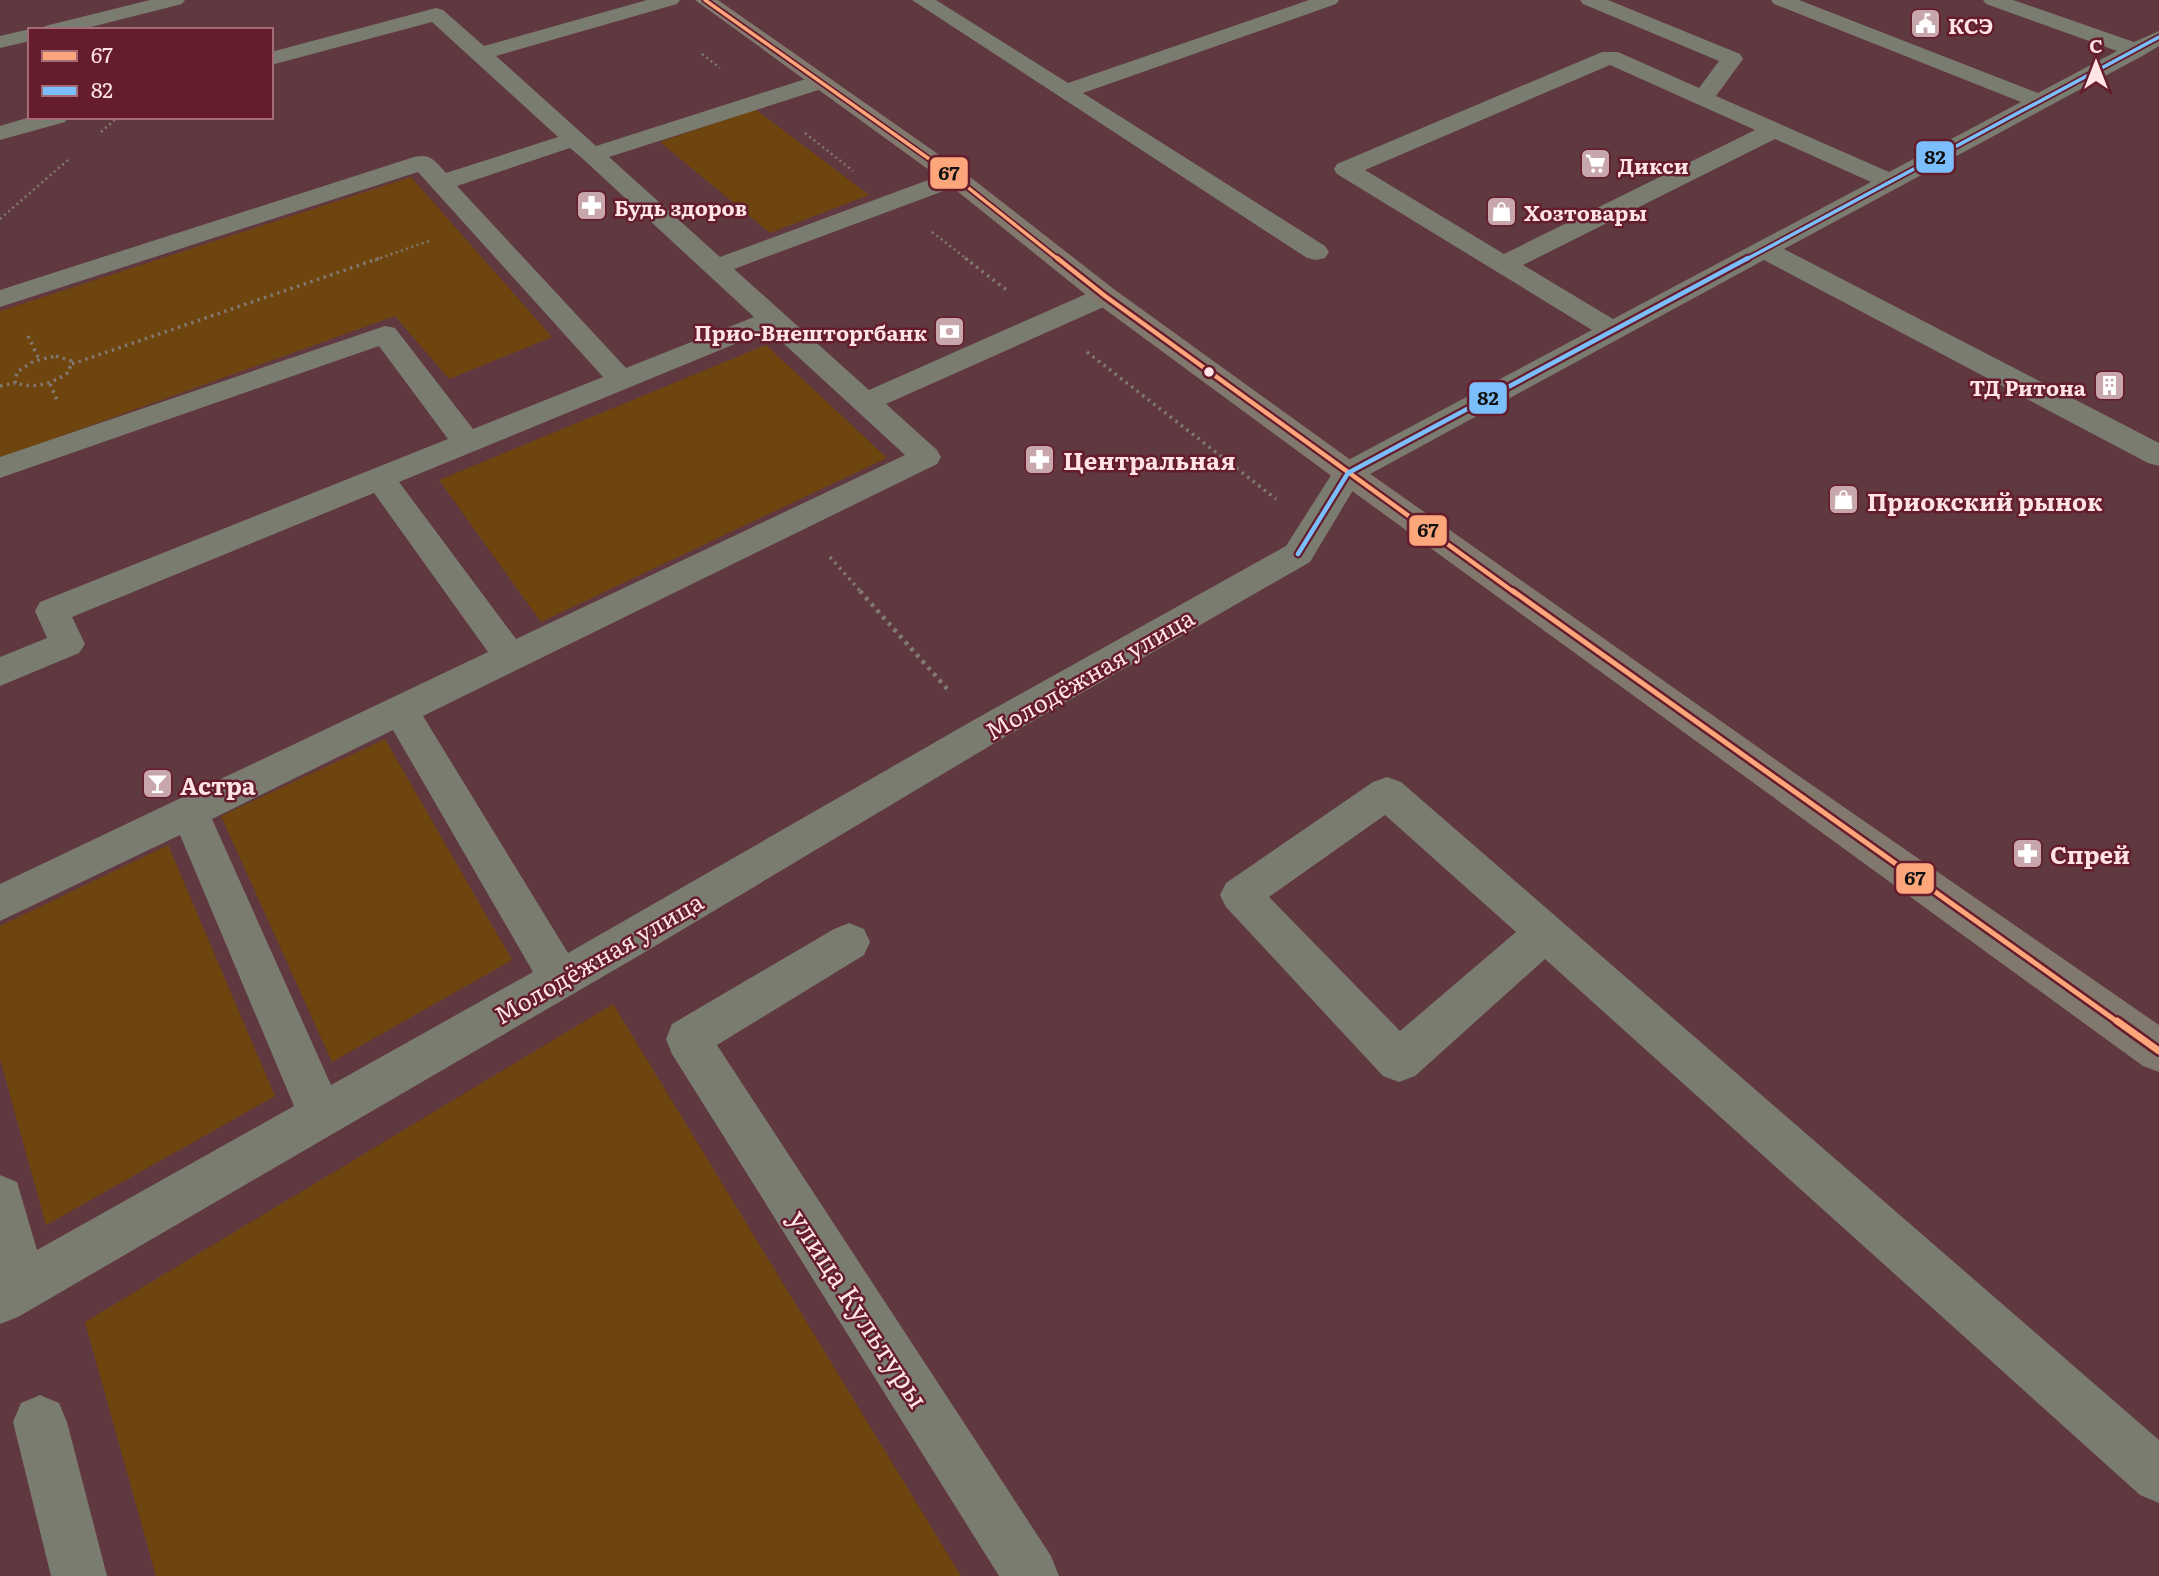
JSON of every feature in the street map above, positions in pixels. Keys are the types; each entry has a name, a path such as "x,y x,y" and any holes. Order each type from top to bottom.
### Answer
{"main road":[{"path":"705,0 956,178 1105,296 1348,473 1782,785 2159,1051"}],"street":[{"path":"68,28 99,24 175,0"},
{"path":"480,54 670,0"},
{"path":"922,0 1316,253"},
{"path":"1065,92 1329,0"},
{"path":"1590,0 1732,59 1703,98"},
{"path":"1781,0 2039,101"},
{"path":"1993,0 2148,43"},
{"path":"0,903 926,457 436,14 273,58"},
{"path":"0,42 28,35"},
{"name":"Молодёжная улица","path":"11,1292 560,978 1306,541 1348,473 2148,43"},
{"path":"1612,330 1346,169 1610,57 1889,181"},
{"path":"441,183 763,101 820,82"},
{"path":"0,133 50,119"},
{"path":"1504,264 1774,130"},
{"path":"0,299 423,162 622,381"},
{"path":"716,267 956,178"},
{"path":"1763,249 2159,456"},
{"path":"866,402 1105,296"},
{"path":"0,672 66,644 51,611 381,480 774,318"},
{"path":"0,468 385,334 467,443"},
{"path":"381,480 511,658"},
{"path":"401,711 560,978"},
{"path":"1545,933 1399,1061 1240,895 1387,793 2159,1476"},
{"path":"190,812 321,1115"},
{"name":"улица Культуры","path":"849,942 688,1040 1031,1576"},
{"path":"0,1199 11,1292"},
{"path":"40,1422 79,1576"}],"path":[{"path":"643,8 1047,322 1306,541"},
{"path":"98,134 116,119"},
{"path":"0,219 69,160"},
{"path":"72,364 478,224"},
{"path":"15,383 17,372 39,359 56,356 71,361 72,364"},
{"path":"0,386 15,383 30,388 50,384 69,372 72,364"},
{"path":"797,520 985,731"}],"shaded area":[{"path":"755,109 869,195 770,233 660,142"},
{"path":"411,177 552,337 449,379 395,316 0,458 0,311"},
{"path":"766,345 887,458 541,622 439,480"},
{"path":"385,739 512,960 332,1062 221,816"},
{"path":"168,845 275,1096 46,1225 0,1059 0,926"},
{"path":"613,1004 961,1576 156,1576 85,1322"}],"transit line":[{"name":"67","path":"705,0 956,178 1105,296 1348,473 1782,785 2159,1051"},
{"name":"82","path":"1298,554 1348,473 2159,37"}],"place":[{"name":"КСЭ","path":"1925,24"},
{"name":"Дикси","path":"1595,164"},
{"name":"Будь здоров","path":"591,206"},
{"name":"Хозтовары","path":"1501,211"},
{"name":"Прио-Внешторгбанк","path":"950,331"},
{"name":"ТД Ритона","path":"2109,386"},
{"name":"Центральная","path":"1040,459"},
{"name":"Приокский рынок","path":"1844,500"},
{"name":"Астра","path":"157,784"},
{"name":"Спрей","path":"2027,853"}]}
